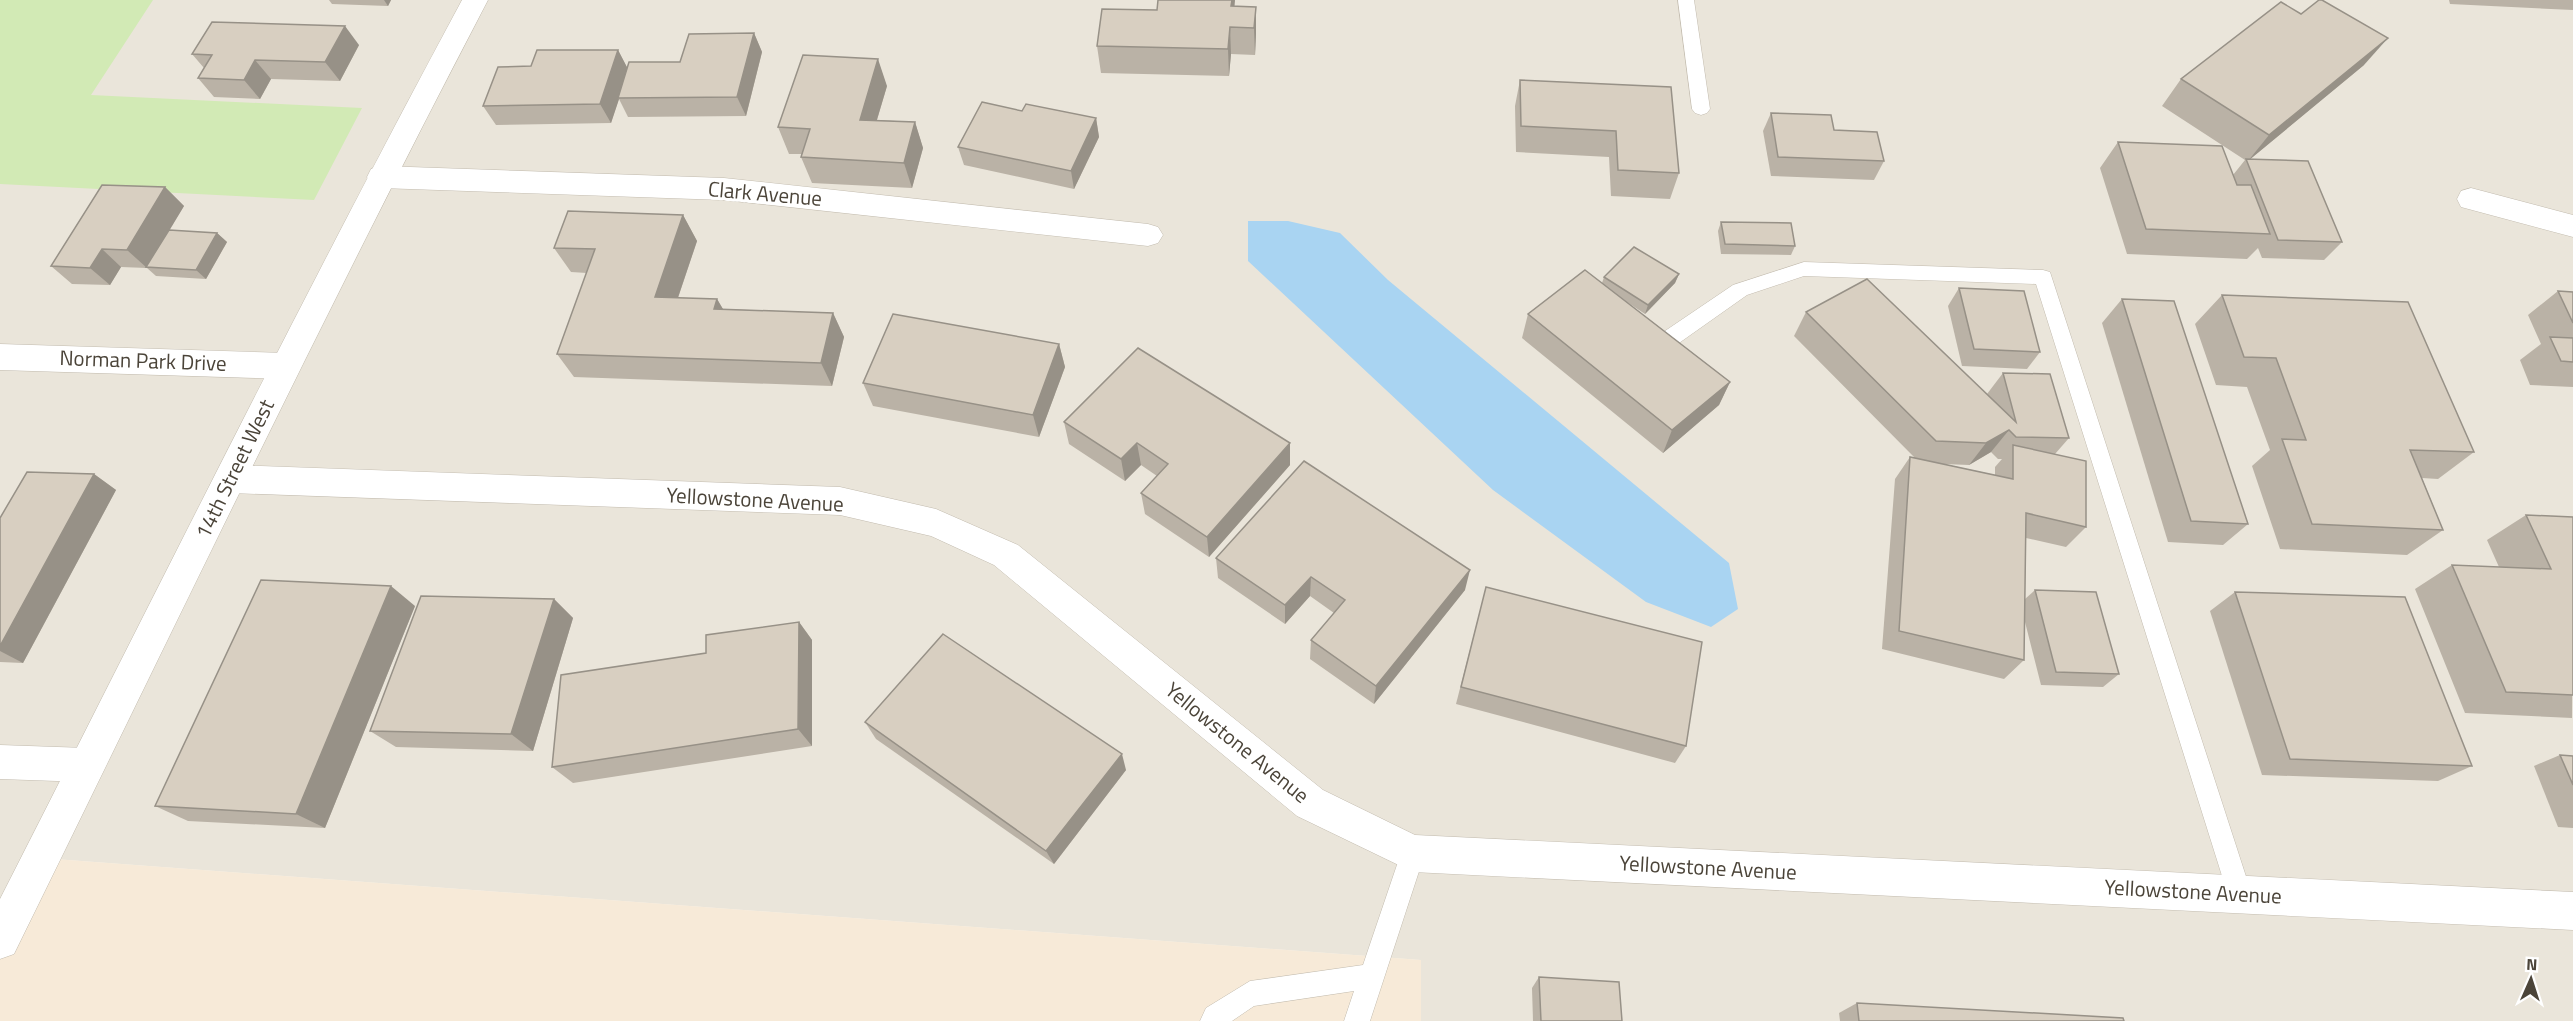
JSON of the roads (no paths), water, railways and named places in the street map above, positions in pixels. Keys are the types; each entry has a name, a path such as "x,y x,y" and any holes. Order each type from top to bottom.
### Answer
{"street":[{"name":"14th Street West","path":"0,940 231,479 285,366 381,177 475,0"},
{"name":"Clark Avenue","path":"381,177 724,189 1148,235"},
{"path":"2470,199 2573,226"},
{"name":"Norman Park Drive","path":"0,357 285,366"},
{"name":"Yellowstone Avenue","path":"231,479 840,501 936,523 1006,555 1310,803 1413,853 2573,911"},
{"path":"0,762 86,765"}],"lane":[{"path":"1686,0 1701,109"},
{"path":"1672,337 1740,291 1804,270 2043,277 2240,895"},
{"path":"1357,1021 1413,853"},
{"path":"1213,1021 1215,1017 1250,994 1372,976"}],"water":[{"path":"1248,221 1288,221 1340,233 1388,280 1729,563 1738,609 1711,627 1646,602 1493,490 1248,261"}]}
